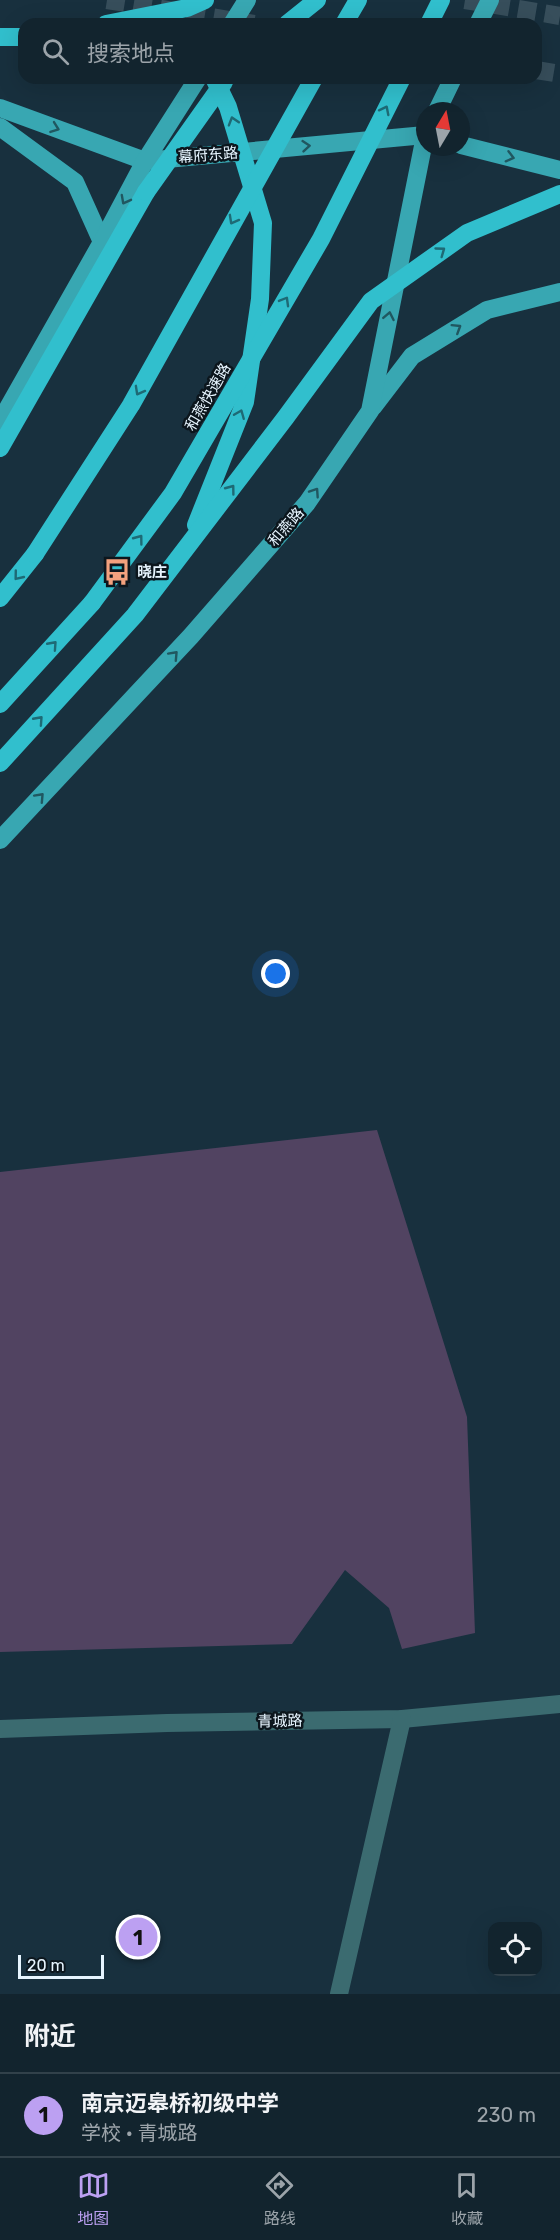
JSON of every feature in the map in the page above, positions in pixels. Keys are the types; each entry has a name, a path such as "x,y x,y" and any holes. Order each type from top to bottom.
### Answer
{"highway":[{"path":"166,0 179,18"},
{"path":"136,18 187,8 205,0"},
{"path":"294,18 317,0"},
{"path":"348,18 358,0"},
{"path":"432,18 441,0"},
{"path":"0,37 18,38"},
{"path":"187,547 245,402 260,299 263,223 228,107 216,84"},
{"path":"0,448 146,192 223,84"},
{"path":"0,598 35,554 131,405 311,84"},
{"name":"和燕快速路","path":"0,704 92,603 173,493 321,239 399,84"},
{"path":"0,763 135,615 371,301 466,233 560,194"}],"main road":[{"path":"236,18 247,0"},
{"path":"481,18 490,0"},
{"path":"0,422 145,161 194,84"},
{"path":"441,102 450,84"},
{"name":"幕府东路","path":"0,108 145,161 416,137"},
{"path":"0,127 75,182 102,242"},
{"path":"470,147 560,170"},
{"name":"和燕路","path":"0,840 191,636 307,503 370,411 421,156"},
{"path":"370,411 412,356 487,310 560,292"}],"street":[{"name":"青城路","path":"0,1729 402,1719 560,1704"},
{"path":"339,1994 402,1719"}],"shaded area":[{"path":"377,1130 467,1417 475,1633 402,1649 389,1608 345,1570 292,1644 0,1652 0,1172"}],"tunnel":[{"path":"107,0 217,18"},
{"path":"465,0 560,16"},
{"path":"542,71 560,74"}],"place":[{"name":"晓庄","path":"117,572"},
{"name":"南京迈皋桥初级中学","path":"138,1937"}]}
